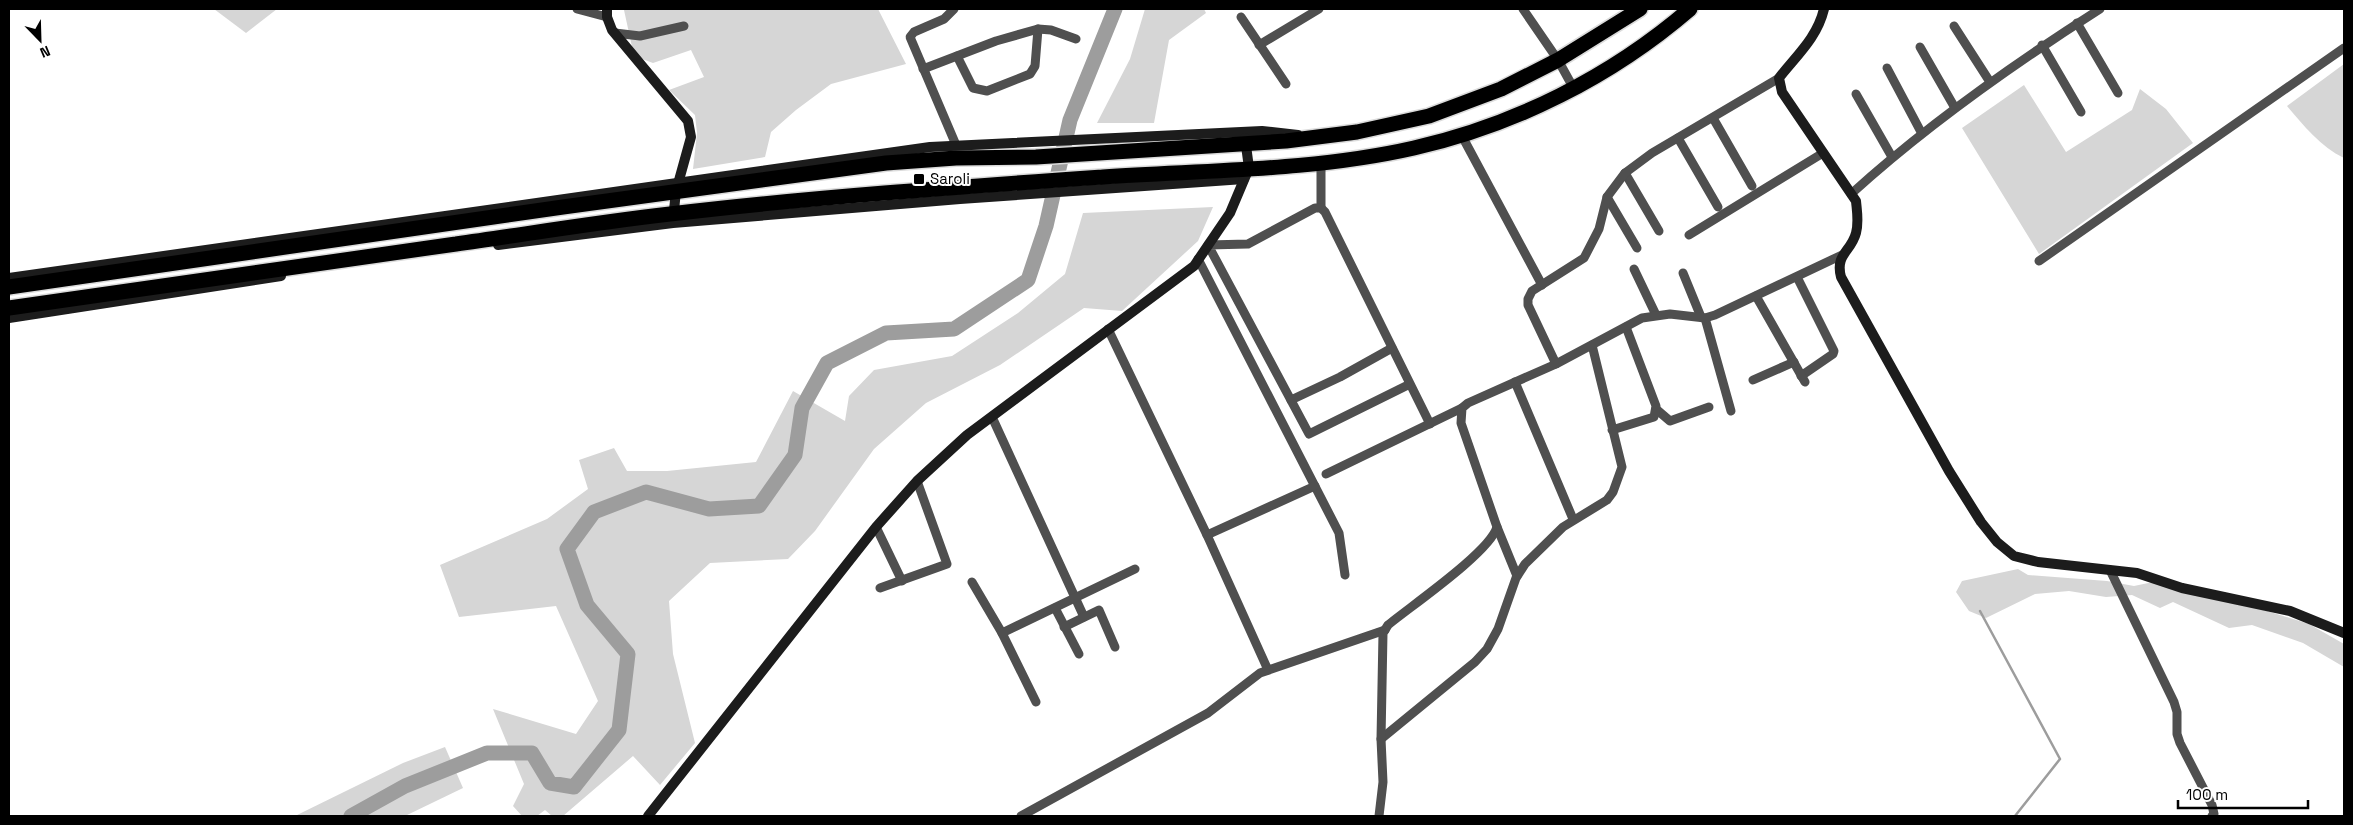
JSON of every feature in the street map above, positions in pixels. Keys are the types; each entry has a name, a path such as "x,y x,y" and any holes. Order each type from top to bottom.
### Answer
{"highway":[{"path":"9,287 677,186 1037,150 1245,138 1322,138 1399,124 1452,109 1501,89 1558,60 1640,9"},
{"path":"9,308 673,218 1031,188 1247,173 1411,149 1462,136 1498,123 1574,89 1610,69 1674,23 1690,9"}],"street":[{"path":"9,318 580,234 673,218 677,186 691,137 688,121 615,33 607,13 577,9"},
{"path":"954,9 944,19 914,32 910,37 956,145"},
{"path":"1260,45 1319,9"},
{"path":"1523,9 1558,60 1574,89"},
{"path":"1556,364 1528,305 1528,299 1532,292 1584,258 1599,229 1607,197 1625,172 1652,153 1779,78 1804,50 1820,24 1824,9"},
{"path":"1852,194 1921,132 2042,45 2100,9"},
{"path":"1241,17 1286,84"},
{"path":"2077,23 2118,93"},
{"path":"615,33 640,36 684,26"},
{"path":"1954,26 1990,82"},
{"path":"921,65 956,56 1019,33 1038,29 1051,30 1076,39"},
{"path":"956,56 973,88 987,92 1030,74 1034,66 1038,29"},
{"path":"2042,45 2081,112"},
{"path":"1920,48 1955,108"},
{"path":"2039,261 2344,48"},
{"path":"1887,68 1921,132"},
{"path":"1779,78 1782,92 1856,201 1859,220 1856,235 1842,255 1838,266 1841,277 1949,471 1981,522 1997,542 2014,556 2038,562 2137,573 2182,588 2290,611 2344,633"},
{"path":"1856,94 1892,157"},
{"path":"1713,118 1752,186"},
{"path":"1462,136 1542,285"},
{"path":"648,816 876,528 917,481 967,436 1194,266 1230,213 1247,173 1245,138"},
{"path":"1678,138 1718,207"},
{"path":"9,278 677,186 956,145 1037,150"},
{"path":"1689,235 1823,152"},
{"path":"1322,162 1321,208 1325,212 1430,424"},
{"path":"1625,172 1659,232"},
{"path":"1607,197 1637,248"},
{"path":"1208,245 1248,244 1315,208 1321,208"},
{"path":"1208,245 1309,434 1410,384"},
{"path":"1326,474 1462,408 1468,403 1556,364 1642,318 1656,315 1680,314 1703,317 1716,315 1842,255"},
{"path":"1198,259 1339,533 1345,575"},
{"path":"1634,269 1656,315"},
{"path":"1682,273 1703,317 1732,411"},
{"path":"1756,296 1803,379 1833,354 1834,351 1797,277"},
{"path":"1626,327 1656,409 1670,421 1709,408"},
{"path":"1108,330 1268,670"},
{"path":"1381,739 1475,662 1487,648 1498,629 1517,576 1525,564 1573,519 1606,500 1613,492 1622,467 1592,345"},
{"path":"1291,400 1340,377 1392,348"},
{"path":"1754,380 1794,362"},
{"path":"1515,382 1573,519"},
{"path":"1462,408 1461,423 1497,527 1517,576"},
{"path":"1612,430 1654,417 1656,409"},
{"path":"992,417 1084,617"},
{"path":"880,588 946,564 917,481"},
{"path":"1206,535 1315,486"},
{"path":"1379,816 1383,782 1381,739 1384,634 1388,625 1477,553 1495,534 1497,527"},
{"path":"876,528 902,581"},
{"path":"1002,633 1135,569"},
{"path":"2110,570 2174,702 2177,712 2177,734 2212,805 2214,814 2212,816"},
{"path":"972,582 1002,633 1036,702"},
{"path":"1055,608 1078,654"},
{"path":"1064,627 1099,610 1115,647"},
{"path":"1020,816 1208,713 1250,679 1268,670 1384,634"}],"shaded area":[{"path":"214,9 277,9 246,33"},
{"path":"878,9 906,64 831,84 796,110 771,132 765,157 693,169 697,133 695,115 669,90 704,77 691,50 653,63 634,56 624,10"},
{"path":"1145,9 1204,9 1206,13 1169,40 1154,123 1097,123 1130,59"},
{"path":"2344,64 2344,158 2320,142 2287,106"},
{"path":"2024,85 2066,152 2132,110 2140,89 2166,109 2193,143 2039,254 1962,128"},
{"path":"1213,207 1198,241 1122,311 1084,308 1000,365 926,403 874,449 815,531 788,559 710,563 669,601 673,654 695,743 660,785 633,756 563,816 552,816 545,810 537,816 522,816 513,806 524,784 493,709 576,734 598,701 556,606 459,617 440,565 547,519 588,489 579,460 614,448 627,471 667,471 756,462 793,391 845,421 849,396 874,370 952,356 1018,313 1065,274 1083,213"},
{"path":"2018,569 2028,575 2107,581 2134,586 2153,582 2264,610 2309,624 2344,644 2344,667 2303,643 2252,625 2229,628 2173,602 2160,608 2132,595 2106,597 2069,591 2035,594 1986,618 1969,611 1956,592 1962,581"},
{"path":"445,747 463,788 405,816 295,816 403,763"}],"waterway":[{"path":"351,816 405,786 487,753 532,753 550,783 574,787 619,730 628,654 587,605 567,549 594,512 646,492 709,509 759,506 795,455 802,408 827,363 886,333 954,329 1028,280 1046,226 1070,120 1115,9"},
{"path":"1980,611 2060,759 2015,816"}],"place":[{"name":"Saroli","path":"919,179"}]}
